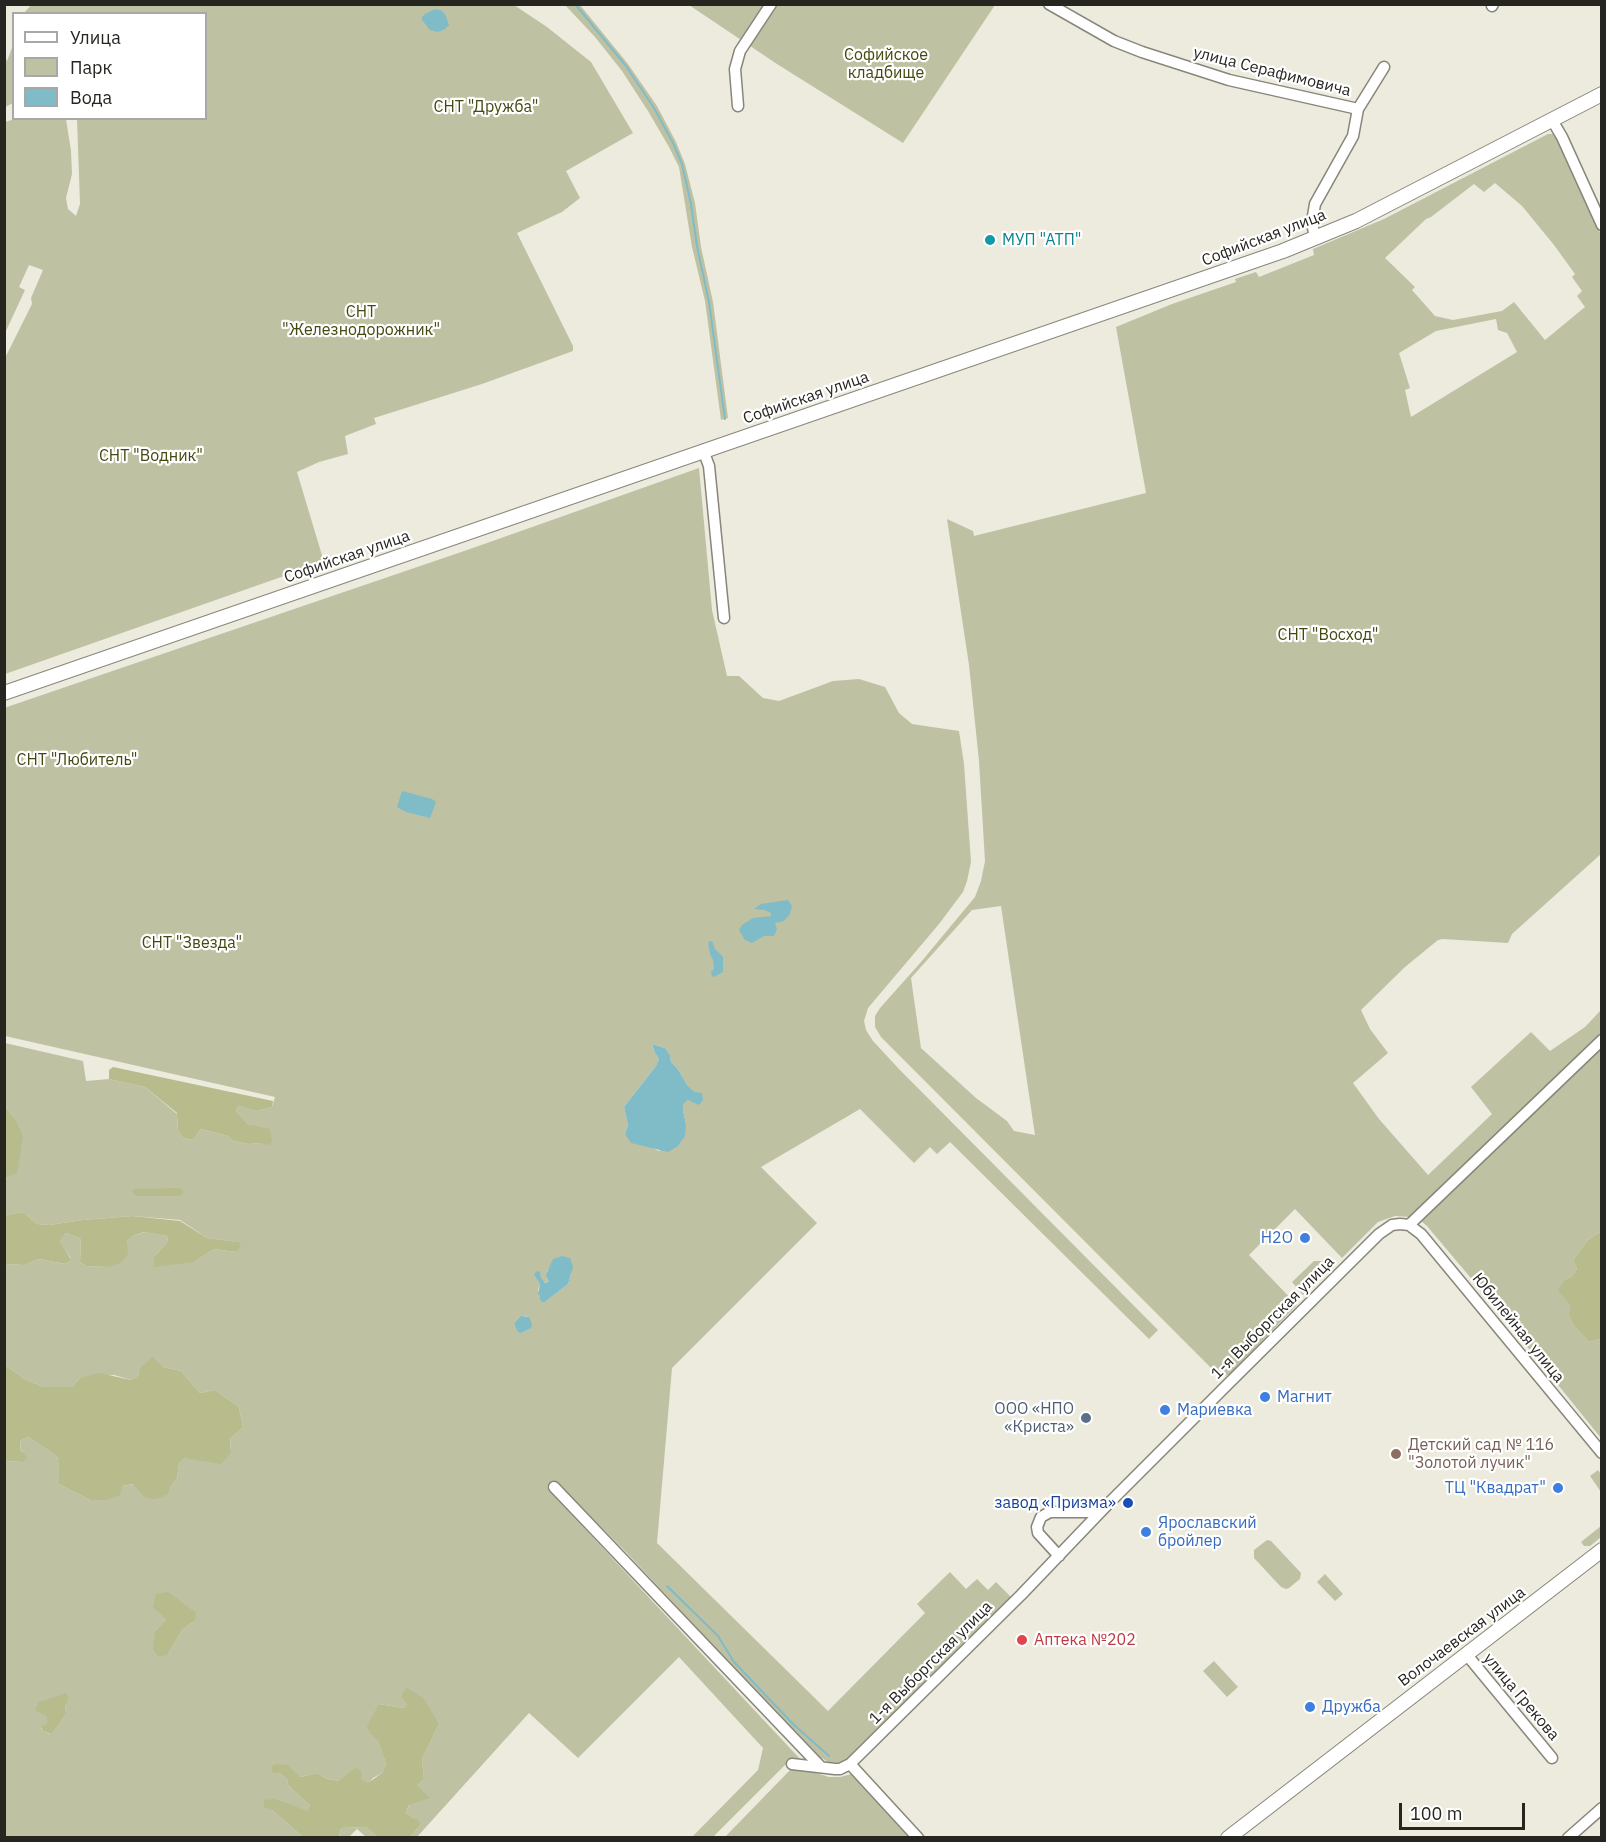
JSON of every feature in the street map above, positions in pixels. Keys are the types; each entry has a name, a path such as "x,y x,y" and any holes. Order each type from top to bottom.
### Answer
{"main road":[{"name":"Софийская улица","path":"4,693 1232,269 1315,238 1382,208 1602,94"},
{"name":"Волочаевская улица","path":"1228,1838 1602,1550"}],"street":[{"path":"738,106 735,69 740,51 771,4"},
{"name":"улица Серафимовича","path":"1049,4 1114,41 1142,52 1229,80 1358,109"},
{"path":"1315,238 1312,222 1315,204 1353,136 1358,109 1384,68"},
{"path":"1552,120 1602,225"},
{"path":"703,450 709,466 724,618"},
{"name":"1-я Выборгская улица","path":"850,1764 1379,1234 1392,1225 1409,1225 1602,1040"},
{"name":"Юбилейная улица","path":"1409,1225 1421,1234 1602,1453"},
{"path":"554,1487 820,1766"},
{"path":"1059,1556 1038,1533 1037,1527 1041,1517 1050,1512 1092,1512 1104,1508 1109,1503"},
{"name":"улица Грекова","path":"1467,1654 1552,1758"},
{"path":"792,1764 840,1769 850,1764 918,1838"},
{"path":"1568,1838 1599,1813"}],"green space":[{"path":"31,5 514,5 547,27 591,62 633,133 566,171 580,198 562,212 517,233 573,346 573,351 482,384 374,418 376,424 345,436 348,454 319,462 297,472 324,562 5,674 5,358 32,304 31,298 43,270 29,265 19,287 25,290 5,333 5,122 12,120 66,120 72,174 66,198 68,209 76,216 80,204 77,120 207,120 207,12 25,12"},
{"path":"565,5 580,5 628,64 657,106 685,164 695,203 701,247 713,302 728,418 721,420 705,301 692,247 679,167 648,111 622,71"},
{"name":"Софийское кладбище","path":"689,5 995,5 903,143 777,64"},
{"path":"12,48 12,104 5,107 5,57 7,61"},
{"name":"СНТ \"Восход\"","path":"1548,134 1553,134 1558,138 1601,235 1601,854 1512,934 1508,943 1438,940 1405,967 1361,1010 1370,1029 1388,1053 1353,1083 1379,1119 1428,1175 1492,1114 1471,1087 1531,1032 1550,1051 1585,1027 1601,1010 1601,1034 1411,1217 1395,1216 1378,1222 1342,1258 1295,1209 1249,1255 1297,1305 1230,1374 1222,1377 881,1037 875,1027 875,1016 975,897 985,861 979,761 969,665 947,519 973,531 974,536 1146,493 1116,327 1172,304 1236,282 1235,279 1256,272 1259,277 1314,255 1313,249 1384,219","holes":["1495,183 1522,206 1554,245 1575,274 1572,277 1582,291 1577,296 1585,307 1545,340 1514,302 1502,311 1453,320 1435,316 1412,290 1415,287 1385,258 1426,219 1474,184 1484,192","1496,319 1498,330 1507,333 1517,352 1411,417 1405,390 1410,388 1399,353 1436,331","1001,906 1035,1135 1014,1131 1007,1121 976,1098 921,1048 911,978 972,910"]},
{"path":"699,468 712,610 727,676 739,676 763,698 779,701 833,681 859,679 885,687 899,713 912,724 959,731 964,764 971,862 967,881 963,892 939,924 868,1008 864,1021 866,1030 899,1069 1158,1330 1149,1339 950,1142 937,1154 930,1147 914,1163 860,1109 761,1167 817,1223 672,1368 657,1543 828,1711 925,1613 917,1604 950,1572 966,1589 977,1579 988,1590 996,1582 1012,1598 849,1758 840,1763 828,1762 812,1752 626,1552 560,1486 552,1482 547,1487 554,1496 802,1761 788,1762 713,1837 692,1837 758,1770 763,1748 679,1657 578,1758 529,1713 417,1837 410,1837 421,1824 406,1813 417,1786 424,1779 422,1759 439,1724 407,1704 403,1708 379,1704 371,1735 378,1739 386,1764 382,1773 368,1784 361,1779 339,1781 327,1779 317,1773 300,1777 279,1773 310,1806 307,1812 277,1799 264,1806 272,1810 303,1837 5,1837 5,1461 23,1462 20,1441 28,1437 57,1456 59,1484 90,1500 106,1500 122,1486 134,1484 145,1498 168,1495 177,1478 179,1464 185,1458 231,1452 230,1439 243,1427 239,1407 215,1390 200,1393 181,1371 163,1367 131,1380 114,1375 80,1378 72,1387 43,1387 23,1378 5,1365 5,1264 25,1265 38,1259 66,1264 71,1258 58,1241 66,1233 81,1239 80,1262 86,1266 107,1267 127,1241 145,1232 167,1236 168,1241 154,1257 194,1262 214,1249 236,1252 237,1242 207,1238 180,1220 133,1216 49,1225 37,1224 23,1212 5,1215 5,1181 15,1119 5,1107 5,1043 83,1061 86,1081 109,1079 145,1087 177,1114 178,1131 183,1138 193,1140 201,1129 228,1136 233,1141 248,1144 261,1143 236,1111 238,1104 257,1111 272,1107 275,1097 5,1036 4,708 470,549","holes":["652,1044 665,1048 670,1055 671,1062 695,1092 693,1101 688,1100 683,1103 686,1124 659,1151 640,1145 625,1134 628,1125 624,1107 656,1066 659,1059","551,1266 571,1274 568,1284 545,1302 538,1290 540,1284 549,1281 547,1272","524,1316 529,1317 528,1329 521,1333 514,1325","166,1619 195,1621 183,1629 168,1654 155,1631","65,1705 66,1714 49,1734 41,1728 47,1723 47,1717"]},
{"path":"1601,1045 1601,1234 1598,1233 1587,1241 1573,1260 1577,1269 1565,1280 1577,1329 1589,1342 1601,1339 1601,1438 1486,1296 1421,1221"},
{"path":"113,1067 273,1101 272,1107 257,1111 238,1105 236,1111 249,1125 270,1129 272,1142 267,1145 248,1144 201,1129 193,1140 183,1138 178,1131 177,1113 145,1087 109,1079 109,1070"},
{"path":"5,1107 15,1119 23,1136 17,1173 7,1177 5,1181"},
{"path":"180,1188 183,1192 180,1196 136,1196 132,1191 135,1189"},
{"path":"23,1212 37,1224 49,1225 133,1216 180,1221 207,1238 238,1242 241,1246 236,1252 214,1249 194,1262 154,1267 154,1257 168,1241 167,1236 144,1232 127,1241 128,1254 120,1263 107,1267 86,1266 80,1262 81,1239 66,1233 59,1241 71,1259 66,1264 38,1259 25,1265 5,1264 5,1215"},
{"path":"1598,1233 1602,1234 1601,1339 1589,1342 1577,1329 1569,1315 1571,1306 1558,1290 1577,1269 1573,1260 1587,1241"},
{"path":"1314,1261 1326,1261 1307,1279 1312,1285 1303,1295 1292,1282"},
{"path":"153,1357 163,1367 181,1371 200,1393 215,1390 239,1407 243,1427 230,1439 231,1452 221,1464 185,1458 179,1464 177,1478 168,1495 155,1499 145,1498 133,1484 122,1486 120,1495 106,1500 90,1500 59,1484 57,1456 28,1437 20,1441 21,1451 27,1457 23,1462 5,1461 5,1365 23,1378 43,1387 72,1387 80,1378 99,1373 131,1380 139,1375 140,1368"},
{"path":"1598,1470 1601,1474 1601,1492 1590,1476"},
{"path":"1601,1526 1601,1537 1590,1546 1584,1546 1581,1542"},
{"path":"1267,1540 1271,1541 1301,1573 1300,1579 1289,1588 1281,1587 1254,1558 1254,1550"},
{"path":"1325,1574 1343,1594 1335,1601 1317,1582"},
{"path":"168,1592 196,1613 195,1621 183,1629 168,1654 159,1657 153,1649 155,1631 166,1619 153,1607 156,1594"},
{"path":"1214,1661 1238,1687 1227,1697 1203,1671"},
{"path":"406,1687 424,1699 439,1724 422,1759 424,1779 417,1786 430,1798 409,1805 406,1813 421,1824 410,1837 378,1837 366,1827 341,1828 339,1837 303,1837 272,1810 264,1807 264,1800 277,1799 307,1811 310,1806 288,1785 287,1779 279,1773 273,1773 271,1767 275,1764 287,1765 300,1777 317,1773 327,1779 339,1781 356,1767 362,1773 361,1779 368,1783 382,1773 386,1764 378,1740 371,1735 367,1726 379,1704 403,1708 407,1704 401,1697"},
{"path":"66,1693 69,1698 65,1705 66,1714 50,1734 43,1731 41,1727 47,1723 47,1717 35,1710 39,1702"},
{"path":"792,1768 800,1768 829,1777 852,1774 914,1838 724,1838"},
{"path":"366,1827 378,1837 366,1837 357,1829 349,1837 339,1838 341,1828"}],"water":[{"path":"435,9 445,14 449,25 438,32 430,30 422,20 425,14"},
{"path":"402,791 436,802 430,818 406,812 397,807"},
{"path":"788,900 792,906 790,914 784,921 775,923 777,929 774,936 764,936 752,943 745,940 739,930 742,925 753,918 771,916 771,913 764,910 754,909 761,904"},
{"path":"712,941 715,949 723,957 723,972 714,977 711,972 714,969 708,942"},
{"path":"652,1044 665,1048 670,1055 671,1062 688,1086 695,1092 702,1093 703,1100 699,1105 688,1100 683,1104 685,1136 678,1146 668,1152 631,1143 625,1134 628,1125 624,1107 659,1059"},
{"path":"562,1256 570,1258 573,1267 568,1284 542,1302 538,1294 540,1284 534,1274 537,1271 540,1272 545,1283 549,1281 546,1275 553,1259"},
{"path":"521,1316 529,1317 532,1324 531,1328 521,1333 514,1324"}],"waterway":[{"path":"575,4 626,66 654,108 682,164 709,302 725,419"},
{"path":"667,1586 718,1636 734,1662 794,1725 829,1756"}],"place":[{"name":"МУП \"АТП\"","path":"990,240"},
{"name":"H2O","path":"1305,1238"},
{"name":"Магнит","path":"1265,1397"},
{"name":"Мариевка","path":"1165,1410"},
{"name":"ООО «НПО «Криста»","path":"1086,1418"},
{"name":"Детский сад № 116 \"Золотой лучик\"","path":"1396,1454"},
{"name":"ТЦ \"Квадрат\"","path":"1558,1488"},
{"name":"завод «Призма»","path":"1128,1503"},
{"name":"Ярославский бройлер","path":"1146,1532"},
{"name":"Аптека №202","path":"1022,1640"},
{"name":"Дружба","path":"1310,1707"}],"park label":[{"name":"СНТ \"Дружба\"","path":"486,107"},
{"name":"СНТ \"Железнодорожник\"","path":"361,321"},
{"name":"СНТ \"Водник\"","path":"151,456"},
{"name":"СНТ \"Любитель\"","path":"77,760"},
{"name":"СНТ \"Звезда\"","path":"192,943"}]}
